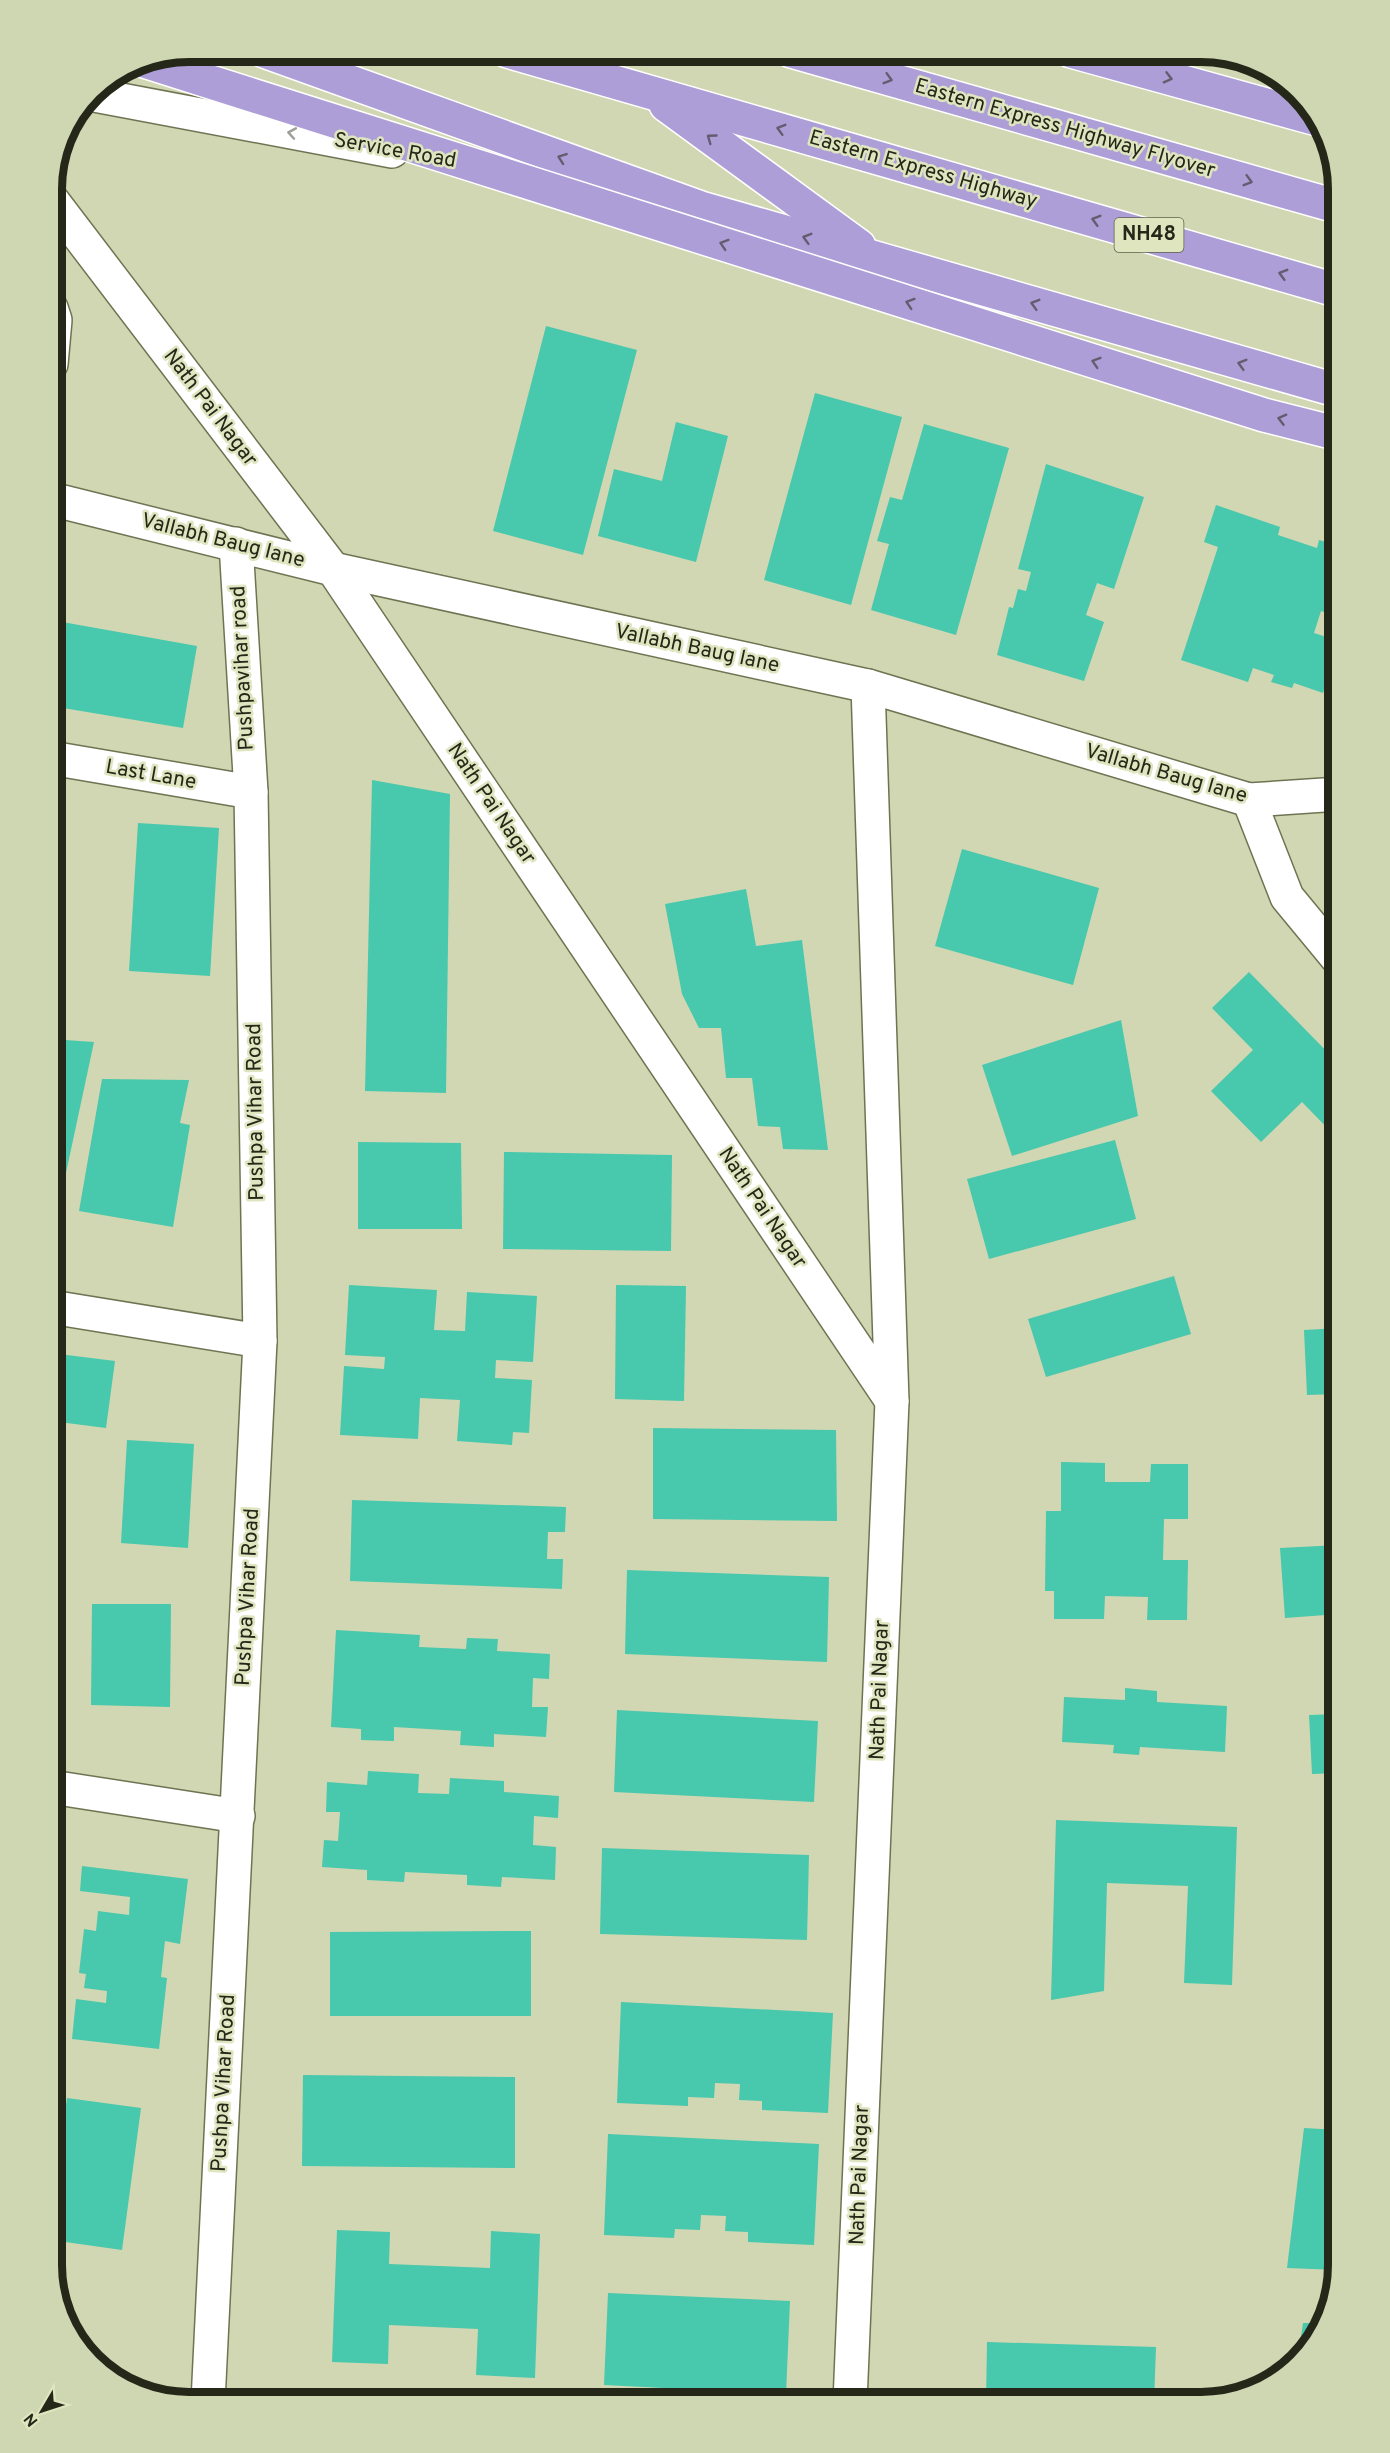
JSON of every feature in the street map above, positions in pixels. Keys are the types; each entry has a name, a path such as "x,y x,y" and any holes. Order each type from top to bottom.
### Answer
{"highway":[{"path":"295,62 701,208 1328,388"},
{"name":"Eastern Express Highway","path":"545,62 958,179 1328,288"},
{"name":"Eastern Express Highway Flyover","path":"829,62 1328,204"},
{"path":"1111,62 1305,116"},
{"path":"158,65 1264,415 1328,431"},
{"path":"647,92 877,258"}],"street":[{"name":"Service Road","path":"102,96 701,208"},
{"name":"Nath Pai Nagar","path":"62,213 333,569 892,1401 850,2392"},
{"name":"Vallabh Baug lane","path":"62,502 333,569 868,686 1249,800 1328,795"},
{"name":"Pushpavihar road","path":"236,544 251,792"},
{"path":"868,686 892,1401"},
{"name":"Last Lane","path":"62,760 251,792"},
{"name":"Pushpa Vihar Road","path":"209,2391 260,1341 251,792"},
{"path":"1249,800 1287,897 1328,947"},
{"path":"62,1309 260,1341"},
{"path":"62,1789 238,1816"}],"building":[{"path":"546,326 637,350 583,555 493,531"},
{"path":"815,393 902,417 851,605 764,580"},
{"path":"676,422 728,436 696,562 598,536 614,469 662,481"},
{"path":"924,424 1009,448 956,635 871,610 889,544 877,541 890,497 902,500"},
{"path":"1046,464 1144,497 1114,589 1097,583 1086,615 1104,622 1084,681 997,655 1009,607 1013,608 1018,589 1026,591 1031,572 1018,569"},
{"path":"1216,505 1280,527 1278,535 1317,548 1319,540 1328,543 1328,613 1321,611 1314,633 1328,637 1328,677 1323,693 1294,683 1292,688 1271,682 1274,675 1253,668 1248,682 1181,660 1218,547 1204,542"},
{"path":"62,622 197,646 183,728 62,708"},
{"path":"372,780 450,794 446,1093 365,1091"},
{"path":"138,823 219,828 210,976 129,971"},
{"path":"962,849 1099,888 1073,985 935,946"},
{"path":"746,889 756,946 802,940 828,1150 783,1149 780,1127 758,1126 752,1078 726,1078 721,1028 699,1028 682,994 665,904"},
{"path":"1249,972 1328,1053 1328,1129 1302,1102 1261,1142 1211,1091 1253,1050 1212,1008"},
{"path":"1121,1020 1138,1116 1012,1156 982,1065"},
{"path":"62,1040 94,1042 62,1192"},
{"path":"102,1079 189,1080 180,1123 190,1125 173,1227 79,1211"},
{"path":"1115,1140 1136,1219 989,1259 967,1179"},
{"path":"358,1142 461,1143 462,1229 358,1229"},
{"path":"504,1152 672,1155 671,1251 503,1249"},
{"path":"1328,1207 1328,1225 1325,1208"},
{"path":"1174,1276 1191,1334 1046,1377 1028,1319"},
{"path":"349,1285 437,1290 434,1330 465,1331 467,1292 537,1296 533,1362 496,1360 495,1378 532,1380 529,1433 513,1432 512,1445 457,1441 460,1400 420,1398 418,1439 340,1435 344,1366 384,1369 385,1357 345,1355"},
{"path":"616,1285 686,1286 684,1401 615,1399"},
{"path":"1328,1329 1328,1394 1307,1395 1304,1330"},
{"path":"62,1354 115,1361 106,1428 62,1422"},
{"path":"653,1428 836,1430 837,1521 653,1519"},
{"path":"127,1440 194,1444 188,1548 121,1543"},
{"path":"1324,1457 1328,1457 1328,1500"},
{"path":"1061,1462 1105,1463 1105,1482 1150,1482 1151,1464 1188,1464 1188,1519 1164,1519 1163,1560 1188,1560 1187,1620 1147,1620 1148,1597 1105,1596 1104,1619 1054,1619 1054,1591 1045,1591 1046,1511 1061,1511"},
{"path":"352,1500 566,1507 565,1532 548,1532 547,1559 563,1559 562,1589 350,1581"},
{"path":"1328,1546 1328,1615 1285,1618 1280,1548"},
{"path":"627,1570 829,1577 827,1662 625,1654"},
{"path":"92,1604 171,1604 170,1707 91,1705"},
{"path":"336,1630 420,1635 419,1647 466,1649 467,1638 498,1639 497,1651 550,1654 549,1679 533,1678 532,1707 548,1707 546,1737 494,1734 494,1747 460,1745 461,1731 394,1727 394,1741 361,1740 361,1729 331,1727"},
{"path":"1125,1688 1157,1691 1157,1702 1227,1706 1225,1752 1140,1747 1139,1755 1113,1753 1114,1745 1062,1742 1064,1697 1125,1700"},
{"path":"617,1710 818,1721 814,1802 614,1792"},
{"path":"1328,1714 1328,1773 1312,1774 1309,1715"},
{"path":"368,1771 419,1774 418,1793 449,1794 450,1778 504,1781 504,1792 559,1796 558,1818 534,1816 533,1845 556,1847 555,1880 502,1877 501,1887 467,1885 467,1875 405,1872 404,1882 367,1880 367,1870 322,1867 324,1840 338,1841 340,1812 326,1812 327,1782 367,1785"},
{"path":"1056,1820 1237,1827 1232,1985 1184,1983 1188,1886 1107,1883 1104,1991 1051,2000"},
{"path":"602,1848 809,1855 807,1940 600,1934"},
{"path":"82,1866 188,1879 180,1944 165,1941 161,1977 167,1978 159,2049 72,2039 76,1999 106,2003 107,1991 84,1988 86,1974 79,1973 84,1929 96,1931 98,1911 129,1915 130,1897 80,1891"},
{"path":"531,1931 531,2016 330,2016 330,1932"},
{"path":"621,2002 833,2013 828,2113 762,2110 762,2101 739,2100 740,2084 715,2083 714,2098 688,2097 688,2106 617,2103"},
{"path":"303,2075 515,2077 515,2168 302,2166"},
{"path":"67,2098 141,2108 122,2250 62,2242 62,2135"},
{"path":"1304,2128 1328,2129 1328,2270 1287,2268"},
{"path":"608,2134 819,2144 814,2245 748,2242 748,2232 725,2231 726,2216 701,2215 700,2230 675,2229 674,2238 604,2235"},
{"path":"337,2230 390,2232 389,2264 490,2268 491,2231 540,2234 535,2378 476,2375 478,2329 389,2325 388,2364 332,2362"},
{"path":"608,2293 790,2301 786,2392 604,2385"},
{"path":"1303,2323 1314,2323 1307,2335 1300,2344"},
{"path":"987,2342 1156,2347 1154,2392 986,2392"}]}
